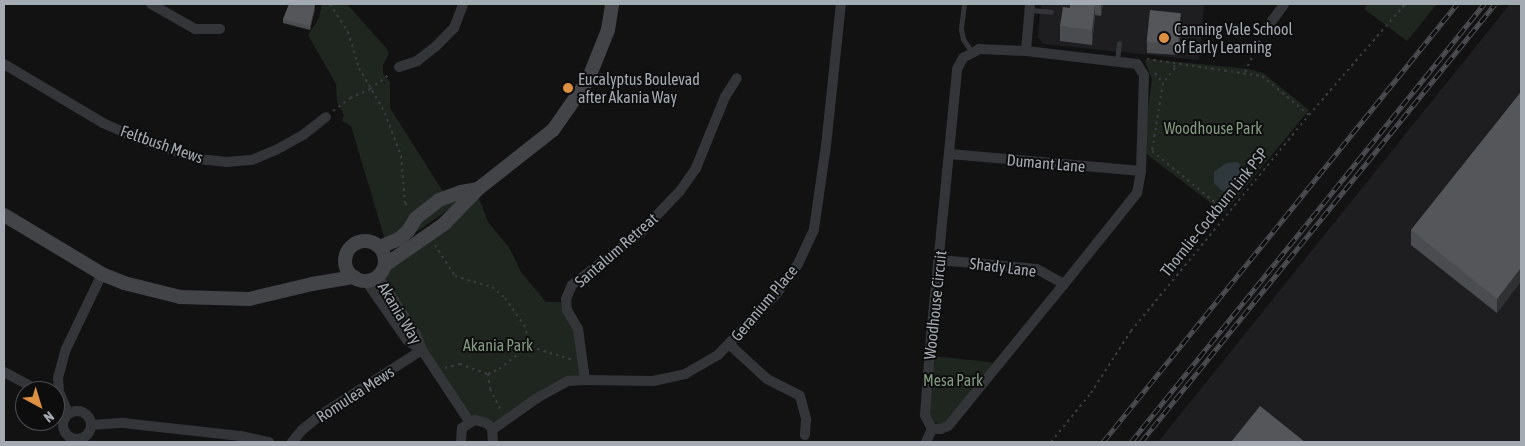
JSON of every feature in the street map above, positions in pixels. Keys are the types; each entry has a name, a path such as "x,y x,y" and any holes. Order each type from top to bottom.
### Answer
{"street":[{"path":"151,4 196,29 220,29"},
{"path":"399,67 417,61 435,47 454,28 463,4"},
{"path":"4,215 102,274 124,283 180,297 249,299 312,284 371,275 444,224 478,189 553,130 588,80 608,30 612,4"},
{"name":"Geranium Place","path":"492,430 537,398 568,382 585,380 653,381 685,374 718,355 777,293 798,264 814,229 826,146 841,4"},
{"path":"1264,32 1284,4"},
{"path":"1026,51 1030,7"},
{"path":"926,442 932,429 941,429 948,426 1137,193 1141,171 1144,75 1137,64 1026,51 979,49 971,51"},
{"name":"Woodhouse Circuit","path":"932,429 925,415 957,69 963,58 971,51"},
{"name":"Feltbush Mews","path":"4,64 103,123 136,138 199,159 227,162 252,160 276,150 303,135 326,117"},
{"name":"Santalum Retreat","path":"585,380 578,329 567,310 566,299 572,285 639,234 680,191 696,168 724,97 737,78"},
{"name":"Dumant Lane","path":"950,154 1141,171"},
{"path":"380,247 399,239 408,231 416,218 439,200 461,192 478,189"},
{"path":"312,284 327,275 345,260 349,249 360,241 367,241 380,247 385,258 371,275"},
{"path":"345,260 348,271 371,275"},
{"name":"Shady Lane","path":"939,260 1037,269 1064,284"},
{"path":"57,381 66,349 102,274"},
{"name":"Akania Way","path":"371,275 416,334 422,350 469,422"},
{"path":"729,344 767,379 800,396 806,419 805,435"},
{"name":"Romulea Mews","path":"292,442 302,430 319,416 422,350"},
{"path":"4,372 21,381"},
{"path":"65,409 68,414"},
{"path":"81,411 88,416 91,424 85,437 72,439 65,434 62,425 68,414 81,411"},
{"path":"461,442 460,433 469,422 481,420 486,422 492,430 493,442"},
{"path":"91,424 123,423 240,436 269,442"}],"lane":[{"path":"964,4 961,29 963,39 971,51"},
{"path":"1030,7 1051,12"},
{"path":"1117,61 1119,43"}],"path":[{"name":"Thornlie-Cockburn Link PSP","path":"1050,442 1091,393 1132,330 1309,115 1405,4"},
{"path":"1246,72 1264,32"},
{"path":"1142,58 1174,65 1246,72 1262,76 1309,115"},
{"path":"1174,65 1173,72 1163,83 1152,151 1228,213"},
{"path":"326,117 350,98 370,89 399,67"},
{"path":"438,373 455,364 488,374 499,369 523,350 532,347"},
{"path":"488,374 490,388 502,414"}],"shaded area":[{"path":"1041,4 1204,4 1199,60 1043,44 1038,37"},
{"path":"1510,4 1521,4 1521,442 1158,442"},
{"path":"1238,162 1244,172 1241,183 1230,193 1222,191 1214,183 1214,172 1226,163"}],"green space":[{"path":"322,4 347,4 386,48 389,54 383,65 383,74 390,82 390,108 442,190 463,199 388,250 351,126 342,121 344,115 337,102 336,84 308,35 319,18"},
{"path":"1368,4 1437,4 1407,41 1364,9"},
{"name":"Woodhouse Park","path":"1147,59 1249,69 1263,73 1309,110 1224,213 1145,153 1147,115 1152,80 1145,61"},
{"name":"Akania Park","path":"479,198 488,222 510,249 521,272 546,302 562,302 575,328 584,377 568,381 496,428 470,419 451,392 382,273 388,257"},
{"name":"Mesa Park","path":"933,356 990,362 994,365 948,421 942,425 934,423 929,415"}],"building":[{"path":"289,4 315,5 310,26 283,19"},
{"path":"1070,4 1095,4 1092,30 1060,26 1063,7 1070,8"},
{"name":"Canning Vale School of Early Learning","path":"1150,10 1181,13 1177,45 1147,42"},
{"path":"1521,92 1521,268 1497,299 1411,230"},
{"path":"1260,406 1305,442 1231,442"}],"railway":[{"path":"1103,442 1457,4"},
{"path":"1131,442 1484,4"},
{"path":"1141,442 1495,4"}],"place":[{"name":"Canning Vale School of Early Learning","path":"1164,38"},
{"name":"Eucalyptus Boulevad after Akania Way","path":"568,88"}]}
